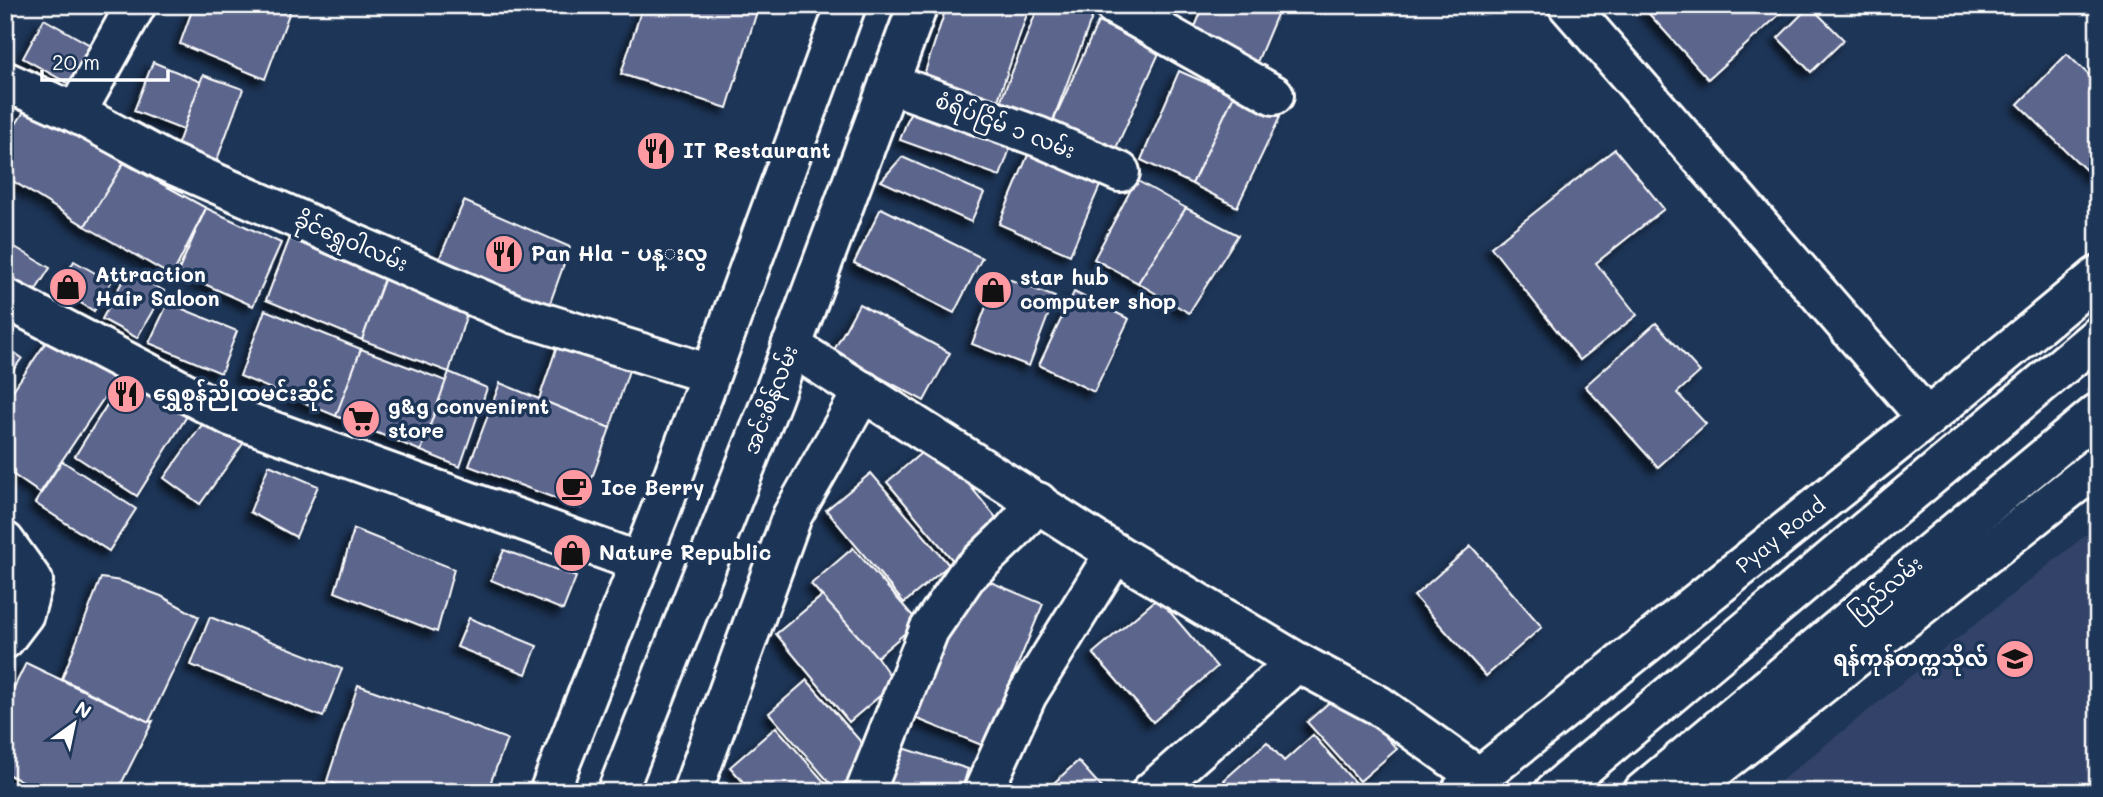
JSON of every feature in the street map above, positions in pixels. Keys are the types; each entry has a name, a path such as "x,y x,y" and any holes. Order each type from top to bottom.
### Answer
{"main road":[{"path":"76,113 136,5"},
{"path":"549,792 660,512 846,5"},
{"name":"အင်းစိန်လမ်း","path":"617,792 791,346 918,5"},
{"path":"1114,5 1274,95"},
{"path":"1569,5 1927,418"},
{"name":"ခိုင်ရွှေဝါလမ်း","path":"5,81 76,113 167,162 515,314 710,374"},
{"name":"စံရိပ်ငြိမ် ၁ လမ်း","path":"889,83 1039,136 1120,172"},
{"name":"Pyay Road","path":"1470,785 1927,418 2098,276"},
{"path":"5,298 230,416 639,562"},
{"path":"1554,792 2098,336"},
{"path":"791,346 1115,553 1297,662 1378,705 1470,785"},
{"path":"692,792 792,516 863,391"},
{"name":"ပြည်လမ်း","path":"1643,792 2098,413"},
{"name":"ပြည်လမ်း","path":"1686,792 2098,466"},
{"path":"865,792 929,630 966,576 1011,533 1038,502"},
{"path":"5,542 33,581 24,614 5,639"},
{"path":"983,792 1027,695 1115,553"},
{"path":"1151,792 1297,662"}],"shaded area":[{"name":"ရန်ကုန်တက္ကသိုလ်","path":"2098,525 2098,792 1767,792"}],"building":[{"path":"194,5 274,5 290,11 265,79 180,44"},
{"path":"643,5 759,5 727,108 621,74"},
{"path":"947,5 1030,5 995,109 921,84"},
{"path":"1039,5 1096,7 1050,128 997,110"},
{"path":"1204,5 1281,5 1255,67 1190,39"},
{"path":"1641,5 1790,5 1708,79"},
{"path":"1810,6 1844,40 1811,72 1778,38"},
{"path":"44,19 90,45 69,84 23,58"},
{"path":"1098,22 1160,51 1112,157 1050,128"},
{"path":"2067,54 2098,84 2098,182 2018,104"},
{"path":"153,62 201,82 183,130 134,111"},
{"path":"1179,71 1234,95 1192,184 1141,160"},
{"path":"203,75 243,89 214,168 173,157"},
{"path":"1234,95 1280,117 1237,207 1192,184"},
{"path":"916,97 1016,132 1000,176 900,140"},
{"path":"29,104 124,163 85,226 5,176 5,141"},
{"path":"1033,143 1105,174 1070,255 999,224"},
{"path":"1615,149 1664,209 1596,263 1637,315 1580,360 1491,247"},
{"path":"902,157 984,193 971,222 881,181"},
{"path":"124,163 206,208 172,276 85,226"},
{"path":"1136,180 1186,208 1138,283 1094,259"},
{"name":"Pan Hla - ပန္းလွ","path":"464,201 570,247 549,306 438,262"},
{"path":"206,208 281,243 253,306 178,272"},
{"path":"881,208 982,258 954,313 854,263"},
{"path":"1186,208 1238,235 1189,313 1138,283"},
{"path":"293,230 388,267 362,340 266,300"},
{"path":"5,241 50,268 30,299 5,284"},
{"path":"74,261 111,282 94,311 58,289"},
{"path":"128,271 164,291 137,338 102,319"},
{"path":"387,272 470,303 449,372 362,340"},
{"path":"998,275 1055,297 1029,366 972,344"},
{"path":"1074,292 1129,319 1094,392 1039,365"},
{"path":"168,303 237,331 221,373 149,343"},
{"path":"859,304 950,353 924,401 833,352"},
{"path":"265,310 361,349 336,416 240,376"},
{"path":"1656,323 1700,372 1677,393 1706,424 1658,467 1585,386"},
{"path":"51,335 116,380 40,493 5,469 5,402"},
{"path":"561,335 633,358 610,428 539,399"},
{"path":"5,346 22,358 5,381"},
{"path":"361,349 446,381 421,451 336,416"},
{"path":"449,372 487,388 460,467 421,451"},
{"path":"125,376 187,416 137,496 75,456"},
{"path":"500,383 610,428 581,508 469,466"},
{"path":"209,415 245,441 200,504 164,478"},
{"path":"934,442 1007,531 960,569 887,482"},
{"path":"62,461 136,509 109,551 35,503"},
{"path":"269,465 318,486 296,537 250,512"},
{"path":"871,473 949,565 904,603 826,510"},
{"path":"354,529 454,569 437,632 335,592"},
{"path":"1471,546 1542,627 1486,676 1414,596"},
{"path":"853,548 918,622 877,657 811,584"},
{"path":"504,550 576,577 563,610 491,580"},
{"path":"5,562 24,578 5,599"},
{"path":"974,575 1043,604 984,746 915,718"},
{"path":"101,578 121,581 161,596 199,617 149,722 62,679"},
{"path":"822,596 877,657 895,683 849,722 776,634"},
{"path":"1158,598 1217,667 1153,722 1093,653"},
{"path":"210,617 342,669 323,717 191,665"},
{"path":"469,618 537,646 526,674 457,647"},
{"path":"26,663 149,722 153,721 117,792 44,792 5,773 5,706"},
{"path":"807,680 874,757 836,790 769,713"},
{"path":"358,685 507,739 487,792 357,792 327,781"},
{"path":"1343,690 1397,749 1360,781 1307,722"},
{"path":"776,727 833,792 752,792 730,767"},
{"path":"1313,735 1363,792 1235,792 1224,780 1267,742 1284,761"},
{"path":"894,745 968,769 961,792 879,792"},
{"path":"1078,761 1106,792 1044,792"}],"place":[{"name":"IT Restaurant","path":"656,151"},
{"name":"Pan Hla - ပန္းလွ","path":"504,254"},
{"name":"Attraction Hair Saloon","path":"68,287"},
{"name":"star hub computer shop","path":"993,290"},
{"name":"ရွှေစွန်ညိုထမင်းဆိုင်","path":"126,394"},
{"name":"g&g convenirnt store","path":"361,419"},
{"name":"Ice Berry","path":"574,488"},
{"name":"Nature Republic","path":"572,553"},
{"name":"ရန်ကုန်တက္ကသိုလ်","path":"2015,659"}]}
